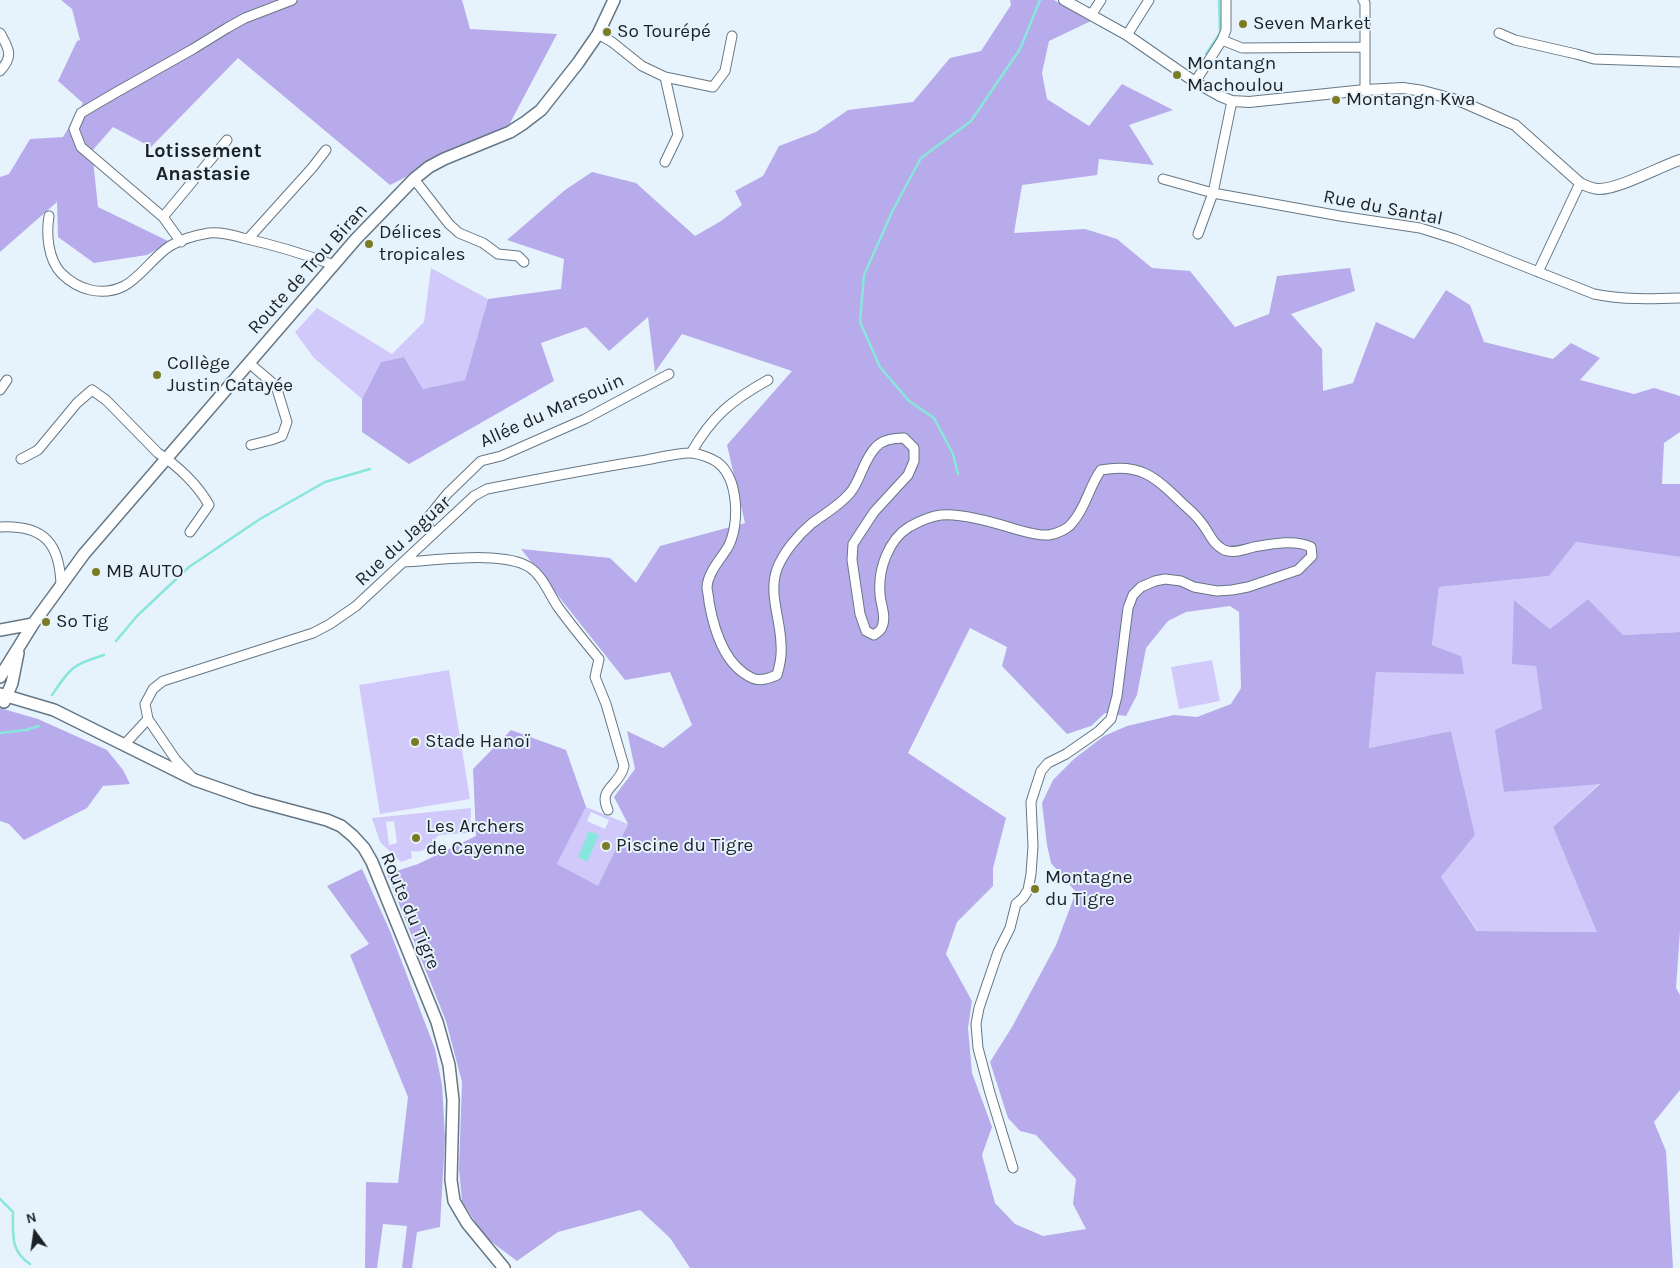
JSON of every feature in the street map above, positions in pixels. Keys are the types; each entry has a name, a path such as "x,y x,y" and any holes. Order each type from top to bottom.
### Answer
{"main road":[{"name":"Route de Trou Biran","path":"0,677 33,624 84,554 356,239 414,179 444,159 510,132 524,124 541,110 598,34 612,1"},
{"path":"0,630 33,624"},
{"name":"Route de Trou Biran","path":"2,698 12,683 19,649"},
{"path":"12,683 16,691 26,701"},
{"name":"Route du Tigre","path":"2,698 26,701 54,710 195,780 252,800 327,820 341,826 364,848 372,862 434,1013 449,1065 452,1100 451,1180 454,1201 467,1223 504,1268"},
{"name":"Route du Tigre","path":"2,698 90,728"}],"street":[{"path":"181,242 163,217 81,146 74,129 81,113 226,28 245,18 292,0"},
{"path":"1064,0 1127,35 1195,82 1232,101 1249,102 1364,90 1403,88 1423,91 1460,101 1514,125 1580,183 1590,187 1606,188 1680,160"},
{"path":"1091,15 1101,0"},
{"path":"1127,35 1149,0"},
{"path":"1195,82 1222,40 1226,30 1226,0"},
{"path":"1363,0 1365,3 1364,90"},
{"path":"0,33 9,48 9,56 6,64 0,71"},
{"path":"1499,33 1515,40 1594,60 1680,62"},
{"path":"598,34 612,42 642,66 665,77 713,87 725,70 732,36"},
{"path":"1222,40 1242,48 1365,47"},
{"path":"665,77 678,135 665,162"},
{"path":"1198,234 1213,193 1232,101"},
{"path":"163,217 227,140"},
{"path":"248,239 326,150"},
{"path":"414,179 449,224 459,233 483,244 498,254 518,256 524,262"},
{"name":"Rue du Santal","path":"1163,179 1213,193 1340,216 1420,228 1455,239 1594,294 1613,298 1680,298"},
{"path":"1538,272 1580,183"},
{"path":"50,216 47,227 48,240 51,256 59,271 70,282 93,291 124,286 170,246 210,233 223,233 248,239 334,265"},
{"path":"249,363 276,386 287,422 282,436 250,444"},
{"name":"Allée du Marsouin","path":"432,536 426,520 447,494 481,461 501,456 584,419 669,374"},
{"path":"0,390 7,380"},
{"path":"691,453 705,431 731,402 768,380"},
{"path":"21,459 38,450 77,403 92,390 106,400 202,494 208,505 190,532"},
{"name":"Rue du Jaguar","path":"148,719 145,704 153,689 163,681 313,633 330,624 356,606 474,496 487,489 599,467 691,453 717,462 730,477 734,493 734,532 728,546 714,567 707,586 714,629 725,651 736,667 753,679 767,679 777,675 781,645 774,586 777,570 786,554 796,539 809,526 839,504 851,492 876,446 892,438 904,438 914,448 914,461 908,475 874,512 853,544 852,560 860,614 866,631 874,635 882,627 884,614 879,576 895,539 908,528 940,515 963,517 1030,533 1054,534 1072,524 1088,496 1094,479 1101,470 1118,467 1130,468 1158,480 1200,521 1212,542 1225,550 1236,551 1286,543 1304,544 1310,548 1312,556 1298,570 1248,587 1217,590 1194,587 1181,581 1166,579 1141,587 1133,595 1128,608 1117,696 1111,719 1099,731 1066,754 1048,763 1041,771 1031,802 1033,846 1028,890 1016,904 1010,928 998,952 984,990 976,1024 982,1066 1013,1168"},
{"path":"0,527 9,526 34,530 53,545 61,571 62,586"},
{"path":"403,562 492,558 517,562 536,573 557,606 599,659 595,677 606,704 624,766 618,781 607,791 604,797 608,810"},
{"path":"124,745 148,719 176,760 195,780"},
{"path":"155,760 166,745"}],"shaded area":[{"path":"61,0 462,0 470,29 557,34 509,125 390,185 238,58 151,147 113,127 92,151 98,207 170,242 147,255 94,263 58,237 57,202 0,252 0,177 9,174 30,139 63,137 83,103 58,81 77,41 80,40 72,9"},
{"path":"1010,0 1054,0 1091,21 1049,41 1042,73 1047,99 1089,126 1122,84 1173,110 1129,125 1154,165 1099,159 1097,175 1022,185 1014,233 1085,229 1117,239 1152,268 1190,271 1235,327 1269,314 1277,276 1350,268 1355,291 1291,314 1322,349 1323,391 1353,383 1376,322 1414,339 1446,290 1470,305 1484,342 1553,359 1571,343 1600,358 1580,380 1634,394 1654,388 1680,396 1680,432 1664,443 1662,484 1680,484 1680,557 1576,542 1549,576 1439,587 1432,645 1461,656 1464,674 1376,672 1369,748 1451,731 1475,835 1441,877 1477,931 1597,932 1553,827 1600,784 1504,792 1495,730 1542,709 1536,666 1512,664 1514,600 1550,629 1588,599 1623,635 1680,632 1680,931 1676,988 1680,995 1680,1090 1654,1122 1666,1151 1673,1268 690,1268 670,1238 640,1210 558,1232 517,1261 485,1237 462,1201 459,1169 462,1082 446,1021 387,874 418,864 476,836 473,769 511,730 566,750 586,807 557,864 598,886 628,824 614,797 635,769 627,731 663,748 692,725 670,672 625,680 521,549 610,558 636,583 660,546 745,523 727,445 792,371 682,334 655,372 648,317 609,351 586,327 541,343 554,381 409,464 362,432 362,399 381,362 404,357 423,389 465,380 488,299 561,289 564,259 507,240 565,190 592,172 636,183 695,236 721,221 742,205 735,191 763,176 779,146 816,132 848,110 913,102 950,58 981,51 1011,5","holes":["1230,606 1239,612 1241,688 1231,704 1197,717 1174,715 1127,726 1104,736 1074,759 1053,780 1042,803 1051,863 1076,892 1056,945 1012,1027 990,1062 1008,1118 1020,1131 1036,1135 1076,1179 1073,1204 1086,1229 1043,1236 1015,1224 995,1203 982,1155 992,1127 972,1073 968,1028 972,1001 946,954 957,922 993,886 993,868 1006,818 908,753 970,628 1007,647 1002,666 1067,734 1091,726 1105,713 1126,716 1137,695 1146,648 1168,621 1186,612"]},
{"path":"431,268 488,299 465,380 423,389 404,357 381,362 362,399 314,358 295,332 317,308 392,354 424,322"},
{"path":"1576,542 1680,557 1680,632 1623,635 1588,599 1550,629 1514,600 1536,666 1542,709 1504,792 1600,783 1553,827 1598,932 1478,931 1441,877 1475,835 1451,731 1369,748 1376,672 1461,656 1432,645 1439,587 1548,576"},
{"path":"1212,660 1220,701 1179,709 1171,667"},
{"name":"Stade Hanoï","path":"449,670 470,799 380,814 359,685"},
{"path":"0,708 38,719 107,750 123,770 130,784 103,786 87,808 24,840 9,824 0,821"},
{"name":"Piscine du Tigre","path":"586,807 628,824 598,887 557,864","holes":["591,812 609,820 605,829 587,821"]},
{"name":"Les Archers de Cayenne","path":"471,808 470,833 439,835 427,848 416,852 411,851 412,858 401,862 380,842 372,818","holes":["394,821 397,843 389,845 386,822"]},
{"path":"589,831 599,835 587,862 578,857"},
{"path":"362,869 390,931 435,1049 442,1085 445,1137 440,1227 417,1232 412,1268 402,1268 407,1226 383,1224 377,1268 365,1268 366,1182 398,1183 408,1097 350,955 369,944 327,886"}],"waterway":[{"path":"958,474 953,454 934,418 909,401 880,367 860,322 864,275 893,210 921,158 971,121 1020,49 1040,0"},
{"path":"1206,54 1220,33 1219,0"},
{"path":"116,641 137,616 189,567 260,519 325,482 370,469"},
{"path":"52,695 73,668 104,655"},
{"path":"0,733 26,730 39,726"},
{"path":"0,1199 13,1212 13,1235 16,1248 30,1264"}],"place":[{"name":"Seven Market","path":"1243,24"},
{"name":"So Tourépé","path":"607,32"},
{"name":"Montangn Machoulou","path":"1177,75"},
{"name":"Montangn Kwa","path":"1336,100"},
{"name":"Délices tropicales","path":"369,244"},
{"name":"Collège Justin Catayée","path":"157,375"},
{"name":"MB AUTO","path":"96,572"},
{"name":"So Tig","path":"46,622"},
{"name":"Stade Hanoï","path":"415,742"},
{"name":"Les Archers de Cayenne","path":"416,838"},
{"name":"Piscine du Tigre","path":"606,846"},
{"name":"Montagne du Tigre","path":"1035,889"}],"district":[{"name":"Lotissement Anastasie","path":"203,162"}]}
